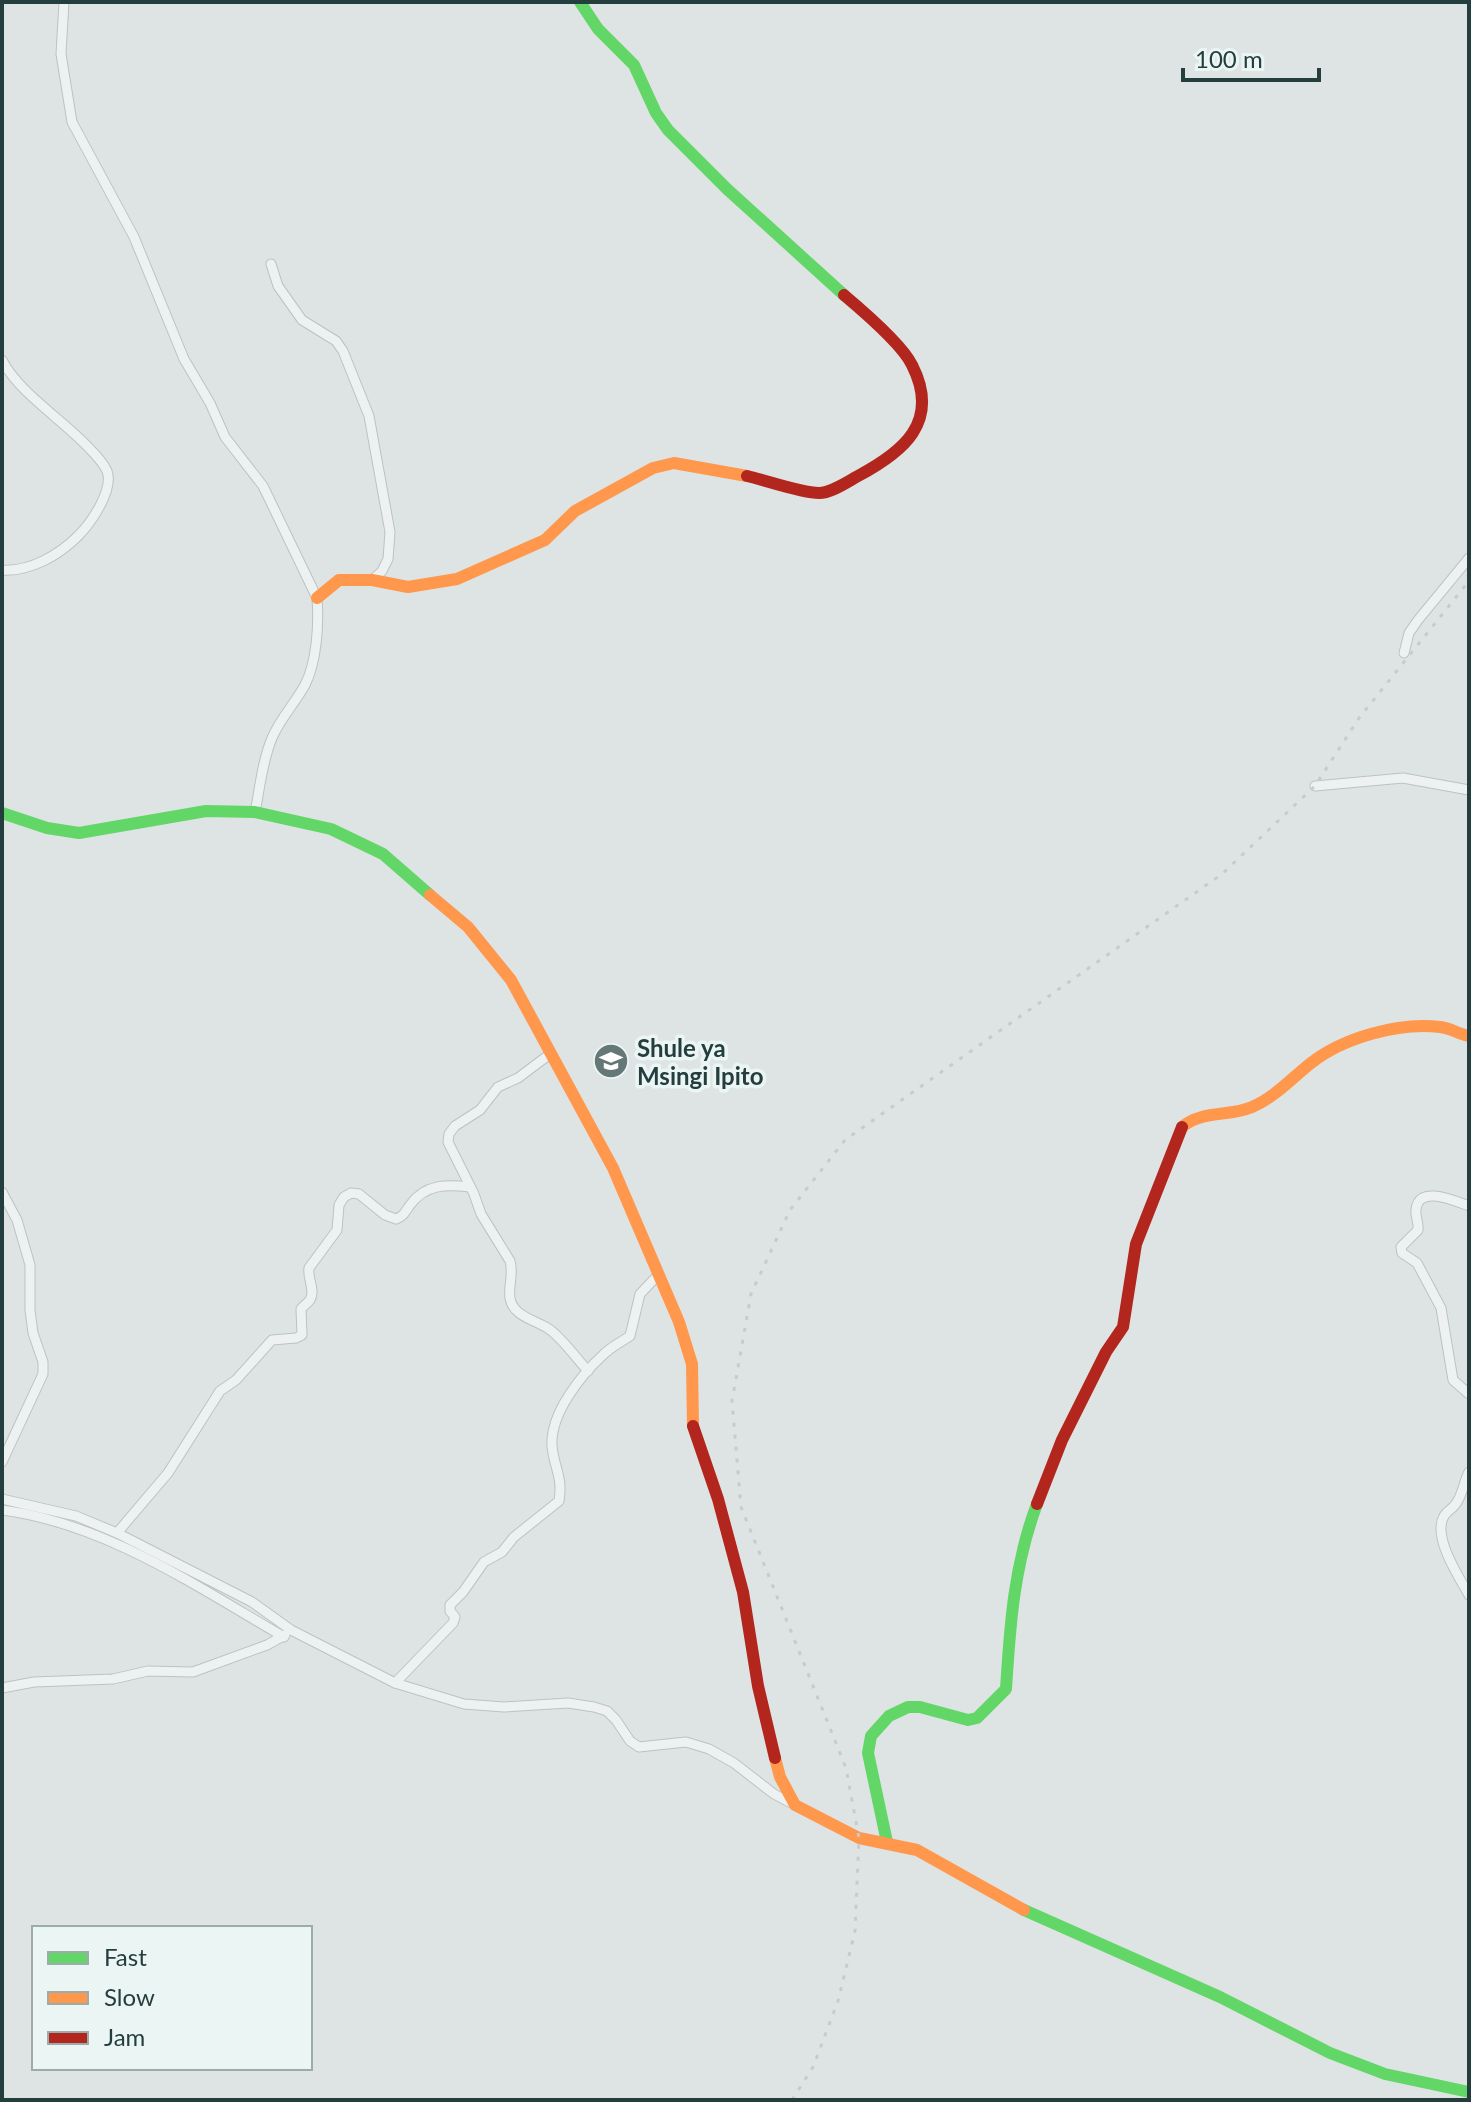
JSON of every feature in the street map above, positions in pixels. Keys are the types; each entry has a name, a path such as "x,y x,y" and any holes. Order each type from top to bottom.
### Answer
{"street":[{"path":"64,2 61,54 72,122 134,237 184,359 210,403 225,437 263,486 317,598 314,649 307,681 272,739 262,771 255,812"},
{"path":"317,598 339,580 372,580 408,587 457,579 545,540 575,511 653,468 674,463 721,470 819,493 831,491 891,455 917,430 920,395 917,374 910,361 837,288 720,184 664,127 650,102 642,76 629,57 599,30 580,2"},
{"path":"271,264 278,286 302,320 336,341 343,351 369,416 390,532 388,559 382,571 372,580"},
{"path":"2,360 30,393 100,460 108,473 108,485 97,514 54,556 31,566 2,570"},
{"path":"1404,653 1409,633 1469,558"},
{"path":"1315,786 1403,778 1469,790"},
{"path":"2,813 47,828 79,833 206,811 255,812 331,829 383,854 468,927 511,980 613,1168 679,1322 692,1364 693,1430 718,1499 743,1592 758,1686 780,1777 795,1805"},
{"path":"887,1842 868,1753 871,1736 889,1716 908,1707 920,1707 968,1720 977,1718 1006,1689 1011,1612 1023,1542 1062,1440 1106,1352 1123,1327 1136,1244 1181,1127 1196,1117 1238,1113 1257,1105 1325,1053 1371,1034 1393,1029 1441,1027 1469,1036"},
{"path":"550,1054 518,1078 498,1087 480,1110 467,1117 449,1134 448,1142 481,1214 510,1261 510,1299 516,1309 529,1320 550,1330 588,1371"},
{"path":"117,1533 168,1473 220,1391 236,1380 272,1340 302,1335 301,1309 310,1300 312,1287 309,1268 337,1230 339,1205 344,1197 351,1193 359,1194 385,1215 396,1219 405,1214 411,1203 438,1185 470,1187"},
{"path":"2,1192 17,1220 30,1265 28,1282 33,1333 43,1362 43,1374 2,1462"},
{"path":"1469,1206 1426,1196 1419,1201 1415,1212 1418,1230 1401,1247 1402,1253 1423,1271 1441,1308 1453,1380 1469,1394"},
{"path":"395,1683 447,1631 455,1620 450,1605 484,1562 502,1552 514,1537 559,1501 561,1478 552,1448 552,1436 560,1412 605,1352 630,1336 640,1294 658,1275"},
{"path":"1469,1472 1457,1503 1443,1517 1442,1528 1444,1546 1469,1595"},
{"path":"2,1499 76,1516 117,1533 252,1602 287,1633"},
{"path":"2,1510 80,1530 133,1551 287,1633 395,1683 464,1704 504,1707 568,1703 594,1707 607,1711 630,1741 639,1747 686,1742 709,1749 734,1763 774,1794 859,1838 917,1850 1016,1906 1220,1997 1330,2053 1385,2074 1469,2092"},
{"path":"2,1688 34,1682 113,1679 148,1671 193,1672 287,1633"}],"railway":[{"path":"792,2100 813,2067 838,2001 855,1931 859,1838 846,1768 741,1507 732,1401 751,1294 790,1210 845,1140 1222,874 1315,786 1359,718 1469,581"}],"traffic: fast":[{"path":"580,2 598,29 634,65 656,113 668,130 727,189 844,295"},
{"path":"2,813 47,828 79,833 206,811 255,812 331,829 383,854 430,895"},
{"path":"887,1842 868,1753 871,1736 889,1716 908,1707 920,1707 968,1720 977,1718 1006,1689 1018,1572 1037,1504"},
{"path":"1024,1910 1220,1997 1330,2053 1385,2074 1469,2092"}],"traffic: slow":[{"path":"317,598 339,580 372,580 408,587 457,579 545,540 575,511 653,468 674,463 747,476"},
{"path":"430,895 468,927 511,980 613,1168 679,1322 692,1364 693,1426"},
{"path":"1182,1127 1198,1118 1234,1112 1260,1103 1324,1054 1355,1039 1389,1030 1424,1026 1469,1036"},
{"path":"775,1758 780,1777 795,1805 859,1838 917,1850 1024,1910"}],"traffic: jam":[{"path":"747,476 803,491 824,493 890,457 913,433 920,419 922,403 920,385 912,365 891,338 844,295"},
{"path":"1037,1504 1062,1440 1106,1352 1123,1327 1136,1244 1182,1127"},
{"path":"693,1426 718,1499 743,1592 758,1686 775,1758"}],"place":[{"name":"Shule ya Msingi Ipito","path":"611,1061"}]}
